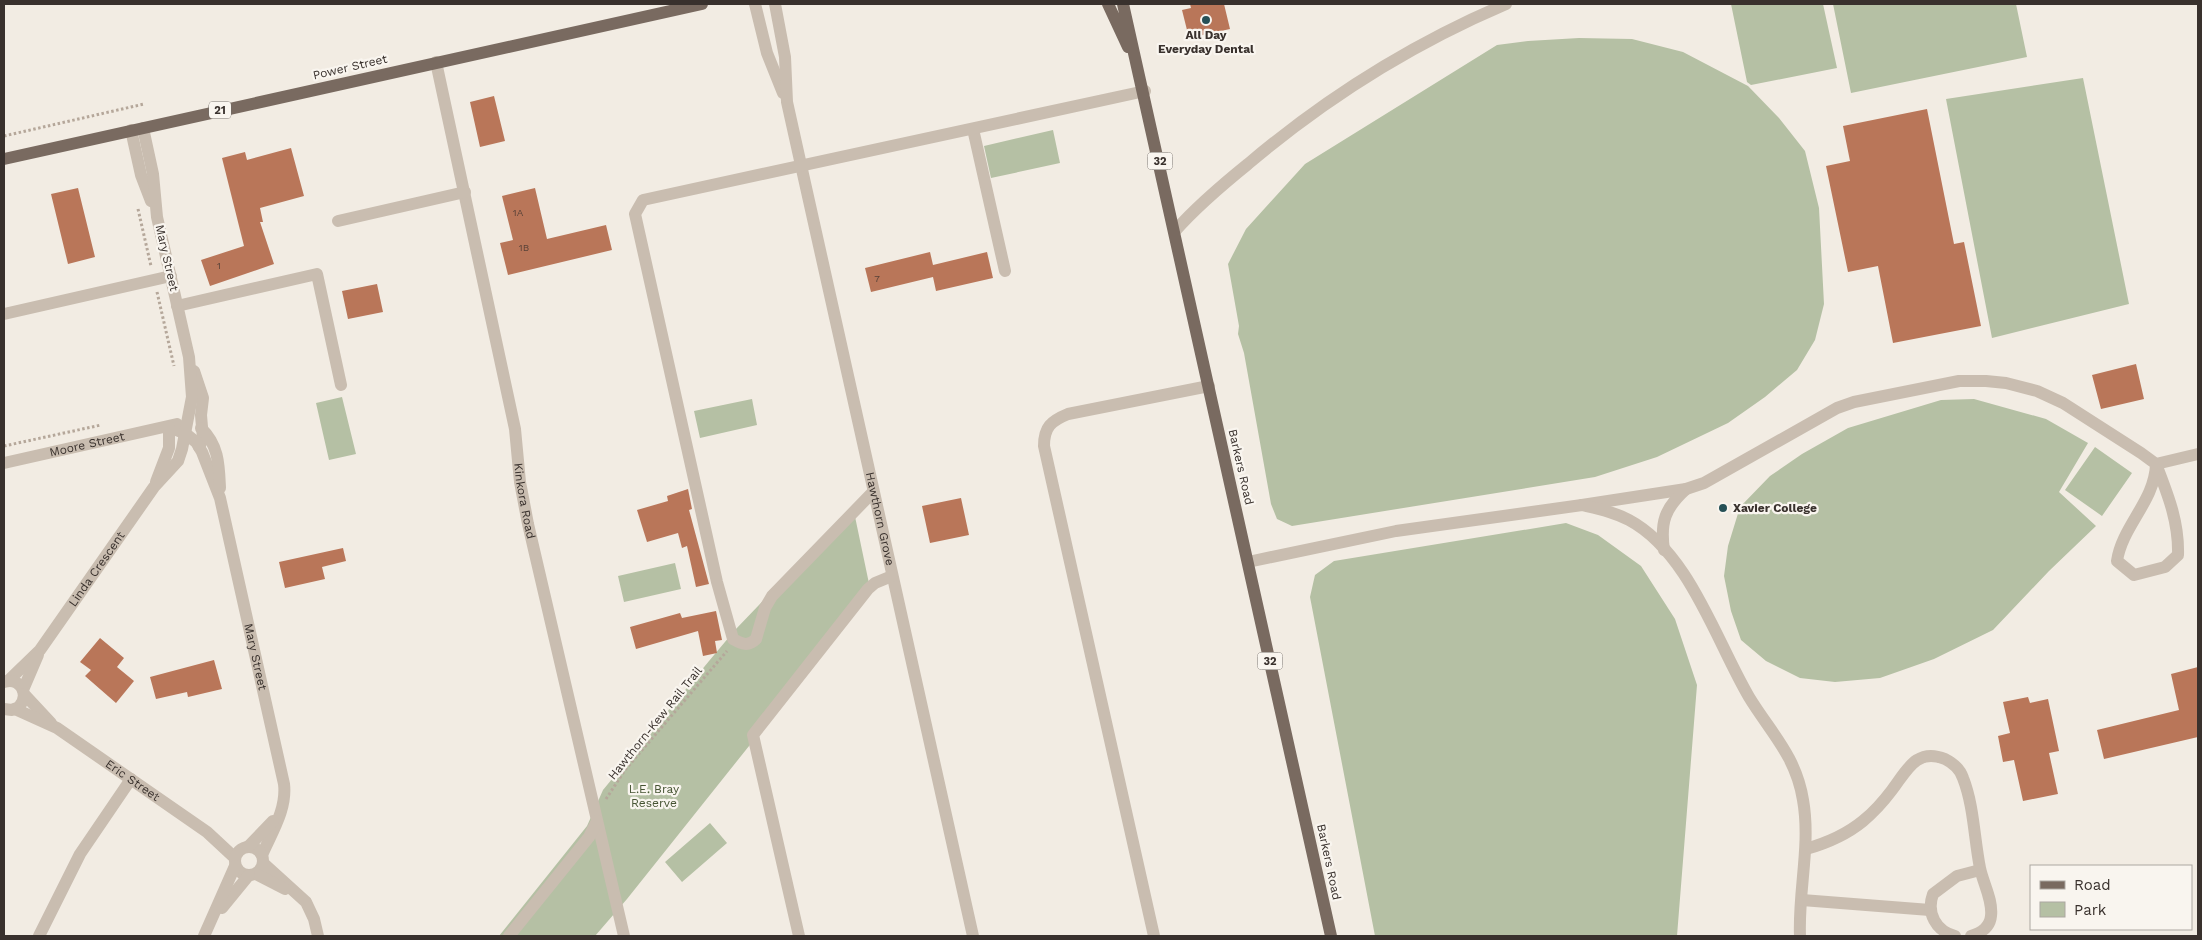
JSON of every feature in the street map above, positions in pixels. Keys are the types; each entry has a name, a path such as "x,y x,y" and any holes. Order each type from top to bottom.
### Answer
{"main road":[{"name":"Power Street","path":"4,159 702,4"},
{"path":"1108,4 1139,66"},
{"name":"Barkers Road","path":"1124,4 1145,91 1331,936"}],"street":[{"name":"Hawthorn Grove","path":"754,4 767,53 787,102 973,936"},
{"name":"Hawthorn Grove","path":"775,4 785,57 787,102"},
{"path":"1175,231 1194,210 1268,146 1360,79 1441,34 1506,4"},
{"name":"Kinkora Road","path":"436,62 515,429 520,482 528,524 624,936"},
{"path":"873,492 772,596 765,608 756,639 748,644 735,641 730,636 717,582 635,214 642,200 1145,91"},
{"name":"Mary Street","path":"137,129 142,175 158,217 189,357 203,398 203,439 200,447"},
{"path":"973,129 1005,271"},
{"path":"338,221 465,192"},
{"path":"177,306 317,274 341,385"},
{"path":"4,314 171,276"},
{"name":"Mary Street","path":"189,357 192,397 187,428 200,447 220,498"},
{"path":"1248,562 1396,531 1686,489 1716,477 1837,408 1854,402 1959,381 1986,381 2037,391 2063,403 2156,464 2177,525 2178,555 2165,567 2134,575 2117,561 2119,546 2150,491 2156,477 2156,464"},
{"path":"1154,936 1044,446 1044,436 1046,428 1051,422 1068,414 1209,386"},
{"path":"187,428 197,425 202,429"},
{"name":"Moore Street","path":"4,463 169,427 187,428"},
{"name":"Linda Crescent","path":"154,487 168,455 169,427"},
{"name":"Linda Crescent","path":"5,681 40,650 154,487 178,461 187,428"},
{"name":"Mary Street","path":"202,429 212,441 216,452 220,498 284,784 284,802 263,859"},
{"path":"2156,464 2198,454"},
{"path":"1664,550 1662,537 1665,514 1672,502 1686,489"},
{"path":"1582,505 1609,511 1630,521 1648,534 1664,550 1689,582 1750,697 1786,751 1793,766 1804,801 1806,849 1800,936"},
{"path":"799,936 753,735 868,589 875,583 892,576"},
{"name":"Linda Crescent","path":"8,711 22,703 24,692 40,650"},
{"name":"Eric Street","path":"5,681 17,683 57,728 207,832 235,862"},
{"name":"Eric Street","path":"8,711 57,728"},
{"path":"1806,849 1824,844 1852,830 1876,810 1908,767 1920,759 1936,756 1954,765 1963,778 1974,822 1980,870 1990,902 1991,918 1984,929 1971,936"},
{"path":"39,936 80,854 131,779"},
{"path":"204,936 214,918 235,862 236,854 279,816"},
{"path":"509,936 589,837 597,821"},
{"name":"Eric Street","path":"207,832 246,847"},
{"path":"246,847 256,848 263,859 311,910 318,936"},
{"path":"214,918 252,875 263,859"},
{"path":"235,862 240,872 252,875 299,896"},
{"path":"1955,936 1936,925 1930,910 1933,894 1943,884 1957,876 1980,870"},
{"path":"1802,900 1930,910"}],"path":[{"path":"4,136 144,104"},
{"path":"137,204 175,371"},
{"path":"4,446 106,424"},
{"name":"Hawthorn-Kew Rail Trail","path":"597,821 608,796 625,770 735,641"}],"green space":[{"path":"1731,4 1823,4 1837,68 1751,85 1747,82"},
{"path":"1833,4 2016,4 2027,57 1851,93"},
{"path":"1579,38 1632,39 1683,52 1748,86 1779,118 1805,151 1819,208 1824,304 1815,340 1797,370 1765,397 1728,423 1657,457 1595,477 1292,526 1277,519 1271,504 1244,353 1238,334 1239,326 1228,264 1246,229 1305,164 1497,45"},
{"path":"2083,78 2129,304 1992,338 1946,99"},
{"path":"1053,130 1060,163 991,178 984,146"},
{"path":"342,397 356,454 329,460 316,403"},
{"path":"752,399 757,425 700,438 694,411"},
{"path":"1974,399 2046,419 2088,443 2059,492 2096,526 2049,571 1993,630 1934,659 1880,678 1835,682 1800,678 1766,661 1741,640 1731,611 1724,576 1728,546 1740,507 1770,476 1802,454 1848,428 1941,400"},
{"path":"2095,447 2132,473 2102,516 2065,490"},
{"name":"L.E. Bray Reserve","path":"853,507 871,593 627,899 595,936 499,936 587,826 603,790 709,661 735,630"},
{"path":"1566,523 1598,535 1641,566 1675,619 1697,685 1677,936 1375,936 1310,597 1315,575 1334,561"},
{"path":"675,563 681,589 624,602 618,576"},
{"path":"710,823 727,843 682,882 665,862"}],"building":[{"name":"All Day Everyday Dental","path":"1190,4 1224,4 1230,29 1189,38 1182,10 1191,8"},
{"path":"494,96 505,141 480,147 470,102"},
{"path":"1927,109 1954,244 1964,242 1981,326 1893,343 1878,266 1848,272 1826,166 1850,161 1843,126"},
{"path":"291,148 304,196 260,208 263,222 260,222 274,264 210,286 201,260 244,246 222,158 245,152 247,160"},
{"path":"78,188 95,257 68,264 51,194"},
{"path":"535,188 547,239 606,225 612,250 508,275 500,243 513,240 502,196"},
{"path":"930,252 933,265 987,252 993,278 936,291 933,277 871,292 865,268"},
{"path":"377,284 383,312 348,319 342,291"},
{"path":"2136,364 2144,399 2101,409 2092,375"},
{"path":"688,489 692,509 689,510 709,584 696,587 687,546 682,548 678,533 647,542 637,510 668,501 667,496"},
{"path":"961,498 969,535 930,543 922,506"},
{"path":"343,548 346,561 322,567 325,579 285,588 279,562"},
{"path":"716,611 722,640 715,641 717,653 703,656 698,631 636,649 630,627 680,613 682,618"},
{"path":"100,638 124,658 117,667 134,681 116,703 85,676 91,670 80,662"},
{"path":"214,660 222,689 188,697 187,692 156,699 150,677"},
{"path":"2198,667 2198,737 2104,759 2097,730 2179,710 2171,674"},
{"path":"2028,697 2030,703 2048,699 2059,751 2049,753 2058,794 2023,801 2014,760 2003,762 1998,736 2010,733 2003,702"}],"place":[{"name":"All Day Everyday Dental","path":"1206,20"},
{"name":"Xavier College","path":"1723,508"}]}
